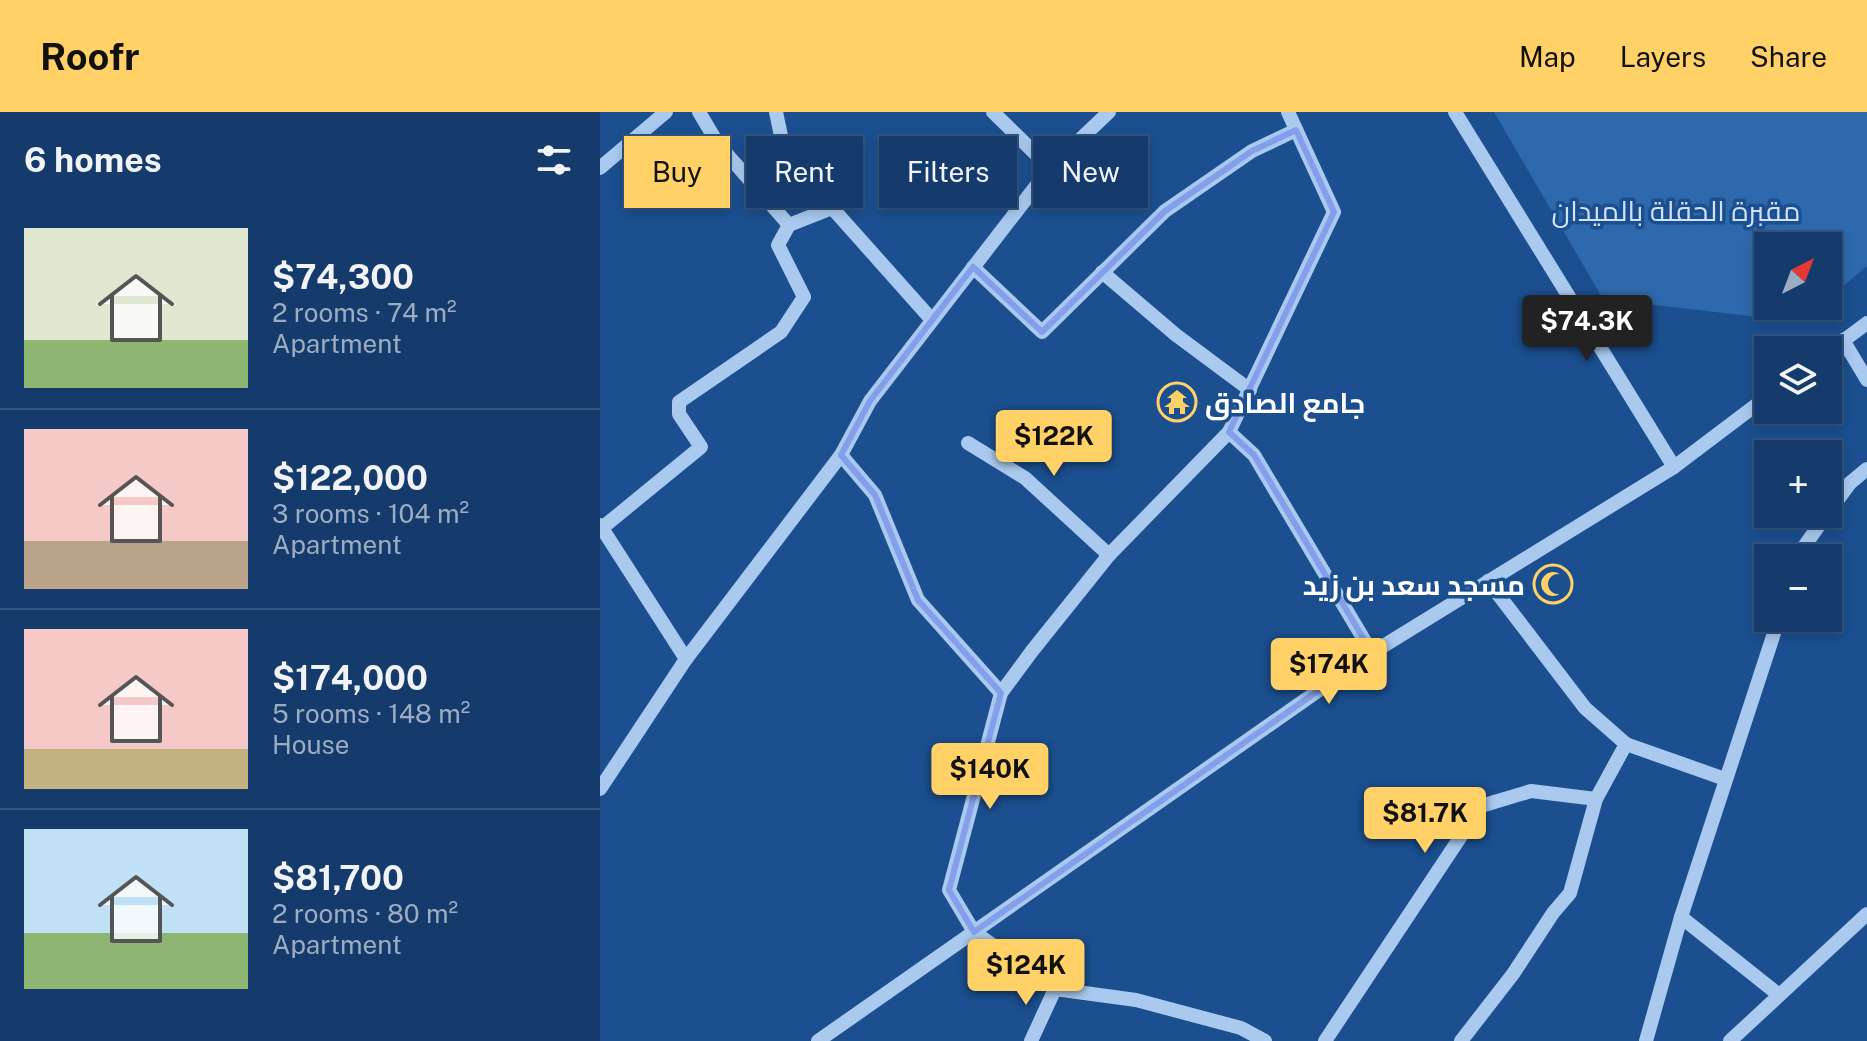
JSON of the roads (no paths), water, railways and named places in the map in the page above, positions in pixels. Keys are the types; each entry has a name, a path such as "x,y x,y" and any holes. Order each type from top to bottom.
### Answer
{"street":[{"path":"600,168 666,112"},
{"path":"699,112 718,144 789,225"},
{"path":"776,112 781,136"},
{"path":"993,112 1033,151"},
{"path":"1084,136 1109,112"},
{"path":"1265,1041 1241,1028 1136,1000 1055,989 974,932 949,890 1001,693 1109,555 1229,432 1334,212 1288,112"},
{"path":"1455,112 1674,467"},
{"path":"973,267 1042,332 1165,211 1252,151 1296,130"},
{"path":"600,789 686,659 841,455 870,401 1033,190"},
{"path":"686,659 601,526 701,447 679,414 679,402 781,332 804,297 778,245 789,225 832,208 932,320"},
{"path":"1102,272 1176,335 1250,390"},
{"path":"1867,323 1843,340 1867,380"},
{"path":"818,1041 1372,653 1674,467 1754,407"},
{"path":"1229,432 1254,455 1372,653"},
{"path":"968,443 1025,478 1109,555"},
{"path":"841,455 875,495 918,600 1001,693"},
{"path":"1842,494 1867,469"},
{"path":"1488,581 1585,708 1626,744 1725,779"},
{"path":"1646,1041 1681,917 1774,632"},
{"path":"1461,1041 1570,893 1596,799 1626,744"},
{"path":"1325,1041 1481,806 1531,791 1596,799"},
{"path":"1730,1041 1867,914"},
{"path":"1681,917 1779,995"},
{"path":"1031,1041 1055,989"}],"place":[{"name":"جامع الصادق","path":"1177,402"},
{"name":"مسجد سعد بن زيد","path":"1553,584"}],"park label":[{"name":"مقبرة الحقلة بالميدان","path":"1676,210"}]}
